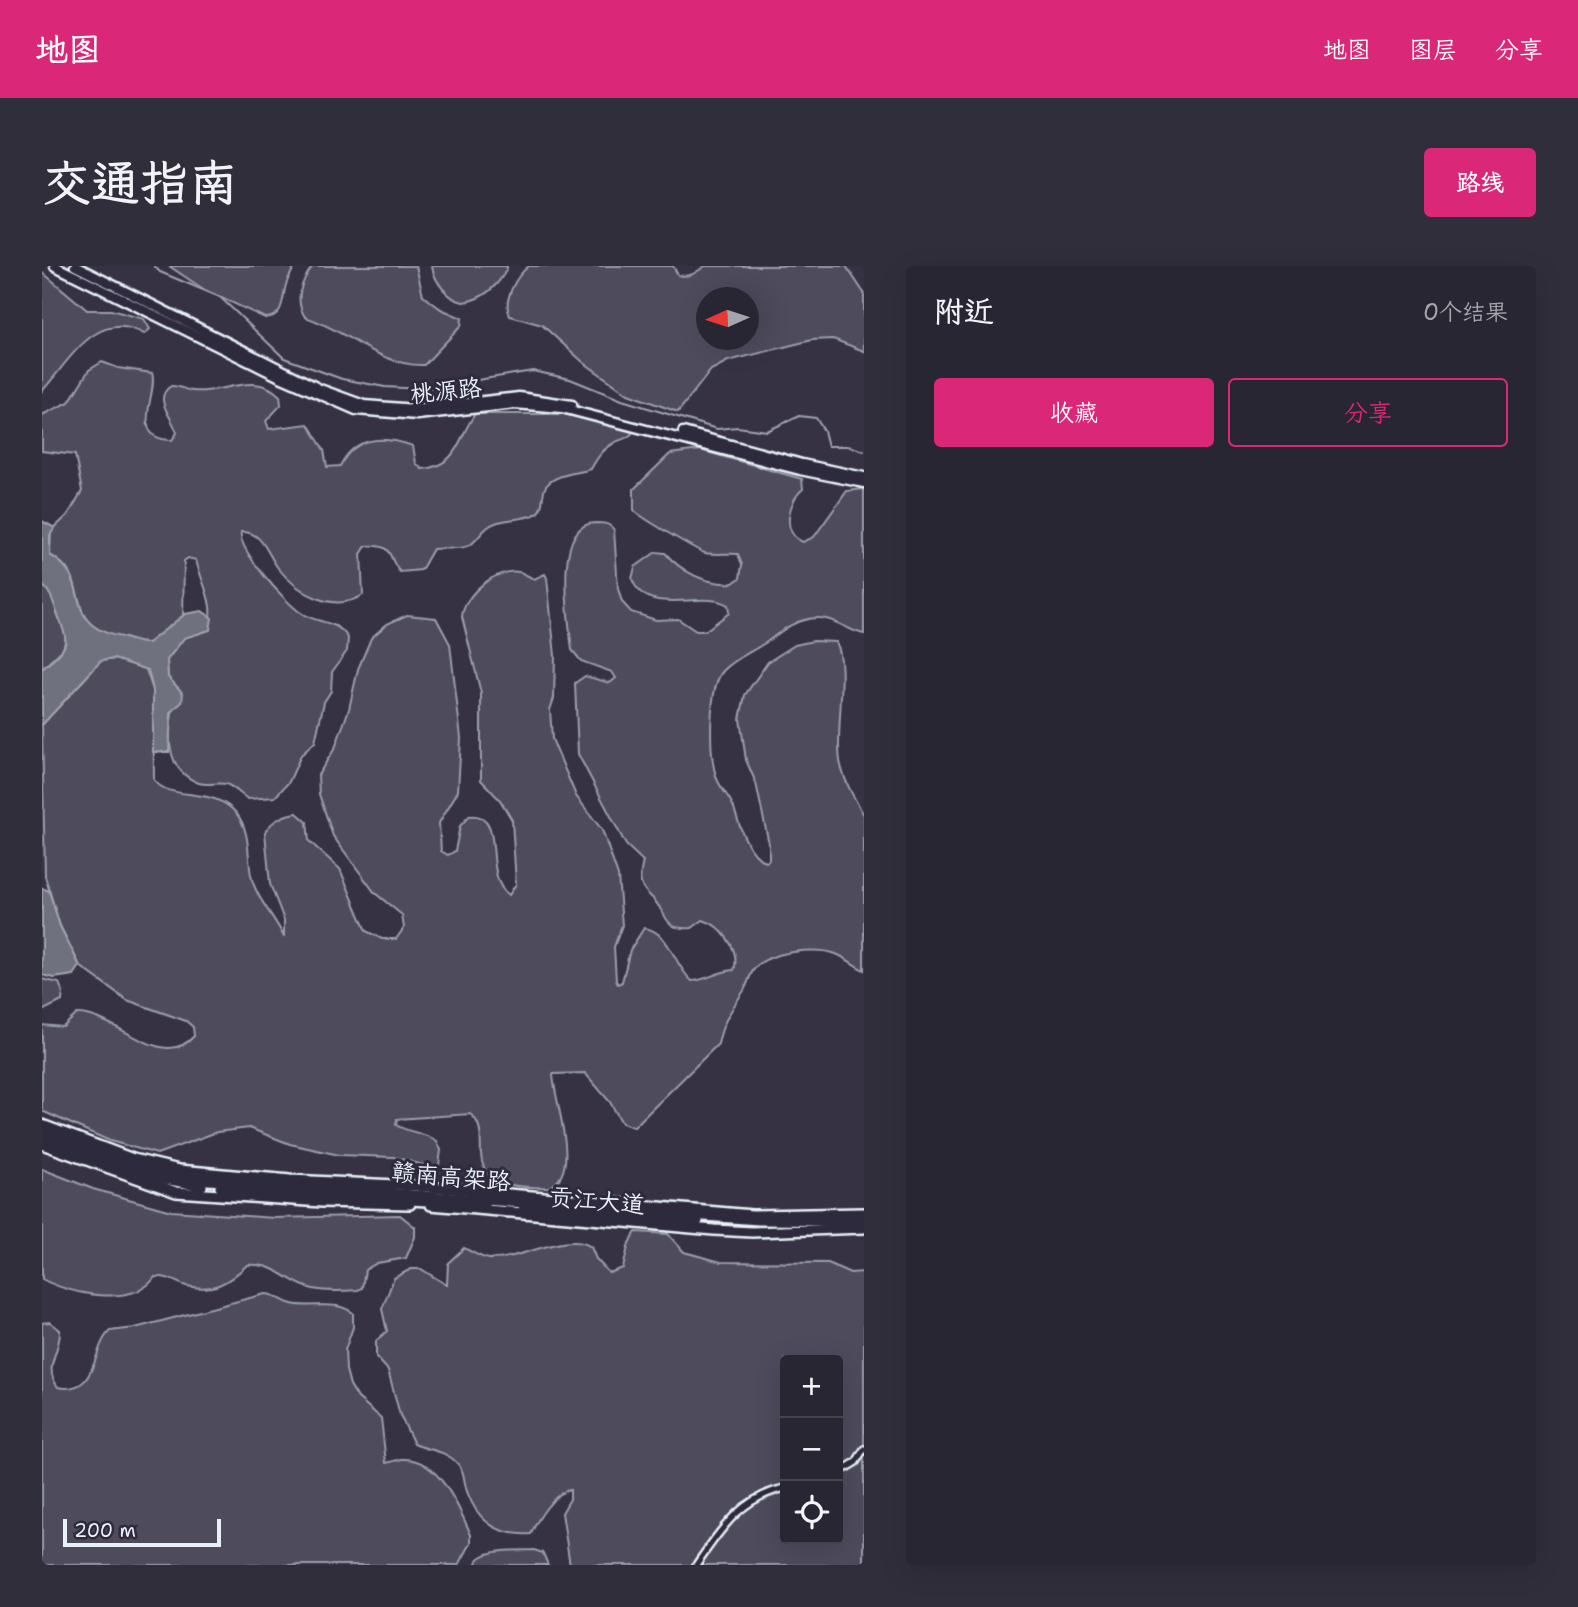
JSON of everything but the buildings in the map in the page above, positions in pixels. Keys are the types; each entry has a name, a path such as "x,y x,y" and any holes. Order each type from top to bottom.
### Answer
{"main road":[{"name":"桃源路","path":"55,266 278,376 355,410 417,415 516,404 562,408 800,470 864,483"},
{"name":"桃源路","path":"75,266 320,389 364,405 415,409 489,399 554,401 802,464 864,477"},
{"name":"贡江大道","path":"42,1125 133,1159 179,1170 290,1180 416,1186 752,1215 864,1213"},
{"name":"赣南高架路","path":"42,1131 150,1171 194,1179 760,1225 864,1225"},
{"name":"赣南高架路","path":"42,1139 143,1175 180,1184 602,1212"},
{"name":"贡江大道","path":"42,1144 176,1192 322,1202 415,1204 752,1232 864,1225"},
{"path":"602,1212 649,1207"},
{"path":"602,1212 648,1225"}],"street":[{"path":"843,1470 856,1462 864,1449"},
{"path":"696,1565 741,1507 756,1497 780,1490"}],"shaded area":[{"path":"169,266 294,266 280,310 272,317 265,318 205,290"},
{"path":"313,266 416,266 423,296 441,309 462,318 461,326 424,365 408,364 378,354 305,317 300,304 300,291"},
{"path":"432,266 507,268 490,291 463,302 452,297 443,288"},
{"path":"529,266 673,266 678,275 686,276 705,266 846,266 864,293 864,351 833,339 812,340 728,361 711,370 678,412 628,394 583,362 542,325 510,316 509,296 515,282"},
{"path":"42,272 87,310 111,310 144,319 150,329 144,334 127,328 112,327 98,333 73,353 42,391"},
{"path":"102,362 118,368 152,373 148,424 151,432 159,438 172,440 177,433 163,402 163,396 171,386 192,391 249,384 270,388 280,396 281,405 266,421 269,429 308,424 324,450 327,467 340,466 346,456 362,443 382,440 413,446 416,463 422,469 434,467 451,456 475,414 563,414 631,427 633,432 607,448 591,469 561,476 550,482 544,490 540,509 534,515 493,524 466,547 433,549 421,570 400,572 386,549 366,546 361,554 363,595 352,600 328,601 306,593 278,568 259,539 248,532 241,532 246,550 284,598 301,613 338,628 348,638 347,651 332,672 331,691 324,702 315,742 301,755 289,782 275,797 248,799 226,784 202,784 186,776 177,766 172,754 170,728 177,688 168,677 167,660 184,638 206,631 209,622 210,605 196,560 188,558 184,561 183,618 157,639 140,643 114,637 85,621 73,578 50,556 51,531 68,515 82,491 75,455 42,451 42,415 69,402 89,370"},
{"path":"700,450 802,479 803,489 791,508 789,524 796,538 803,542 814,537 847,491 864,489 864,634 823,618 804,620 734,662 718,679 712,706 711,738 717,780 732,804 749,846 766,862 769,860 769,844 756,783 746,760 740,719 745,695 768,662 795,645 813,641 836,642 840,652 842,681 839,733 841,768 864,815 864,970 839,955 817,951 782,954 762,962 753,971 728,1017 718,1044 634,1127 622,1123 610,1102 585,1073 553,1074 565,1152 564,1167 559,1179 549,1187 517,1186 497,1181 486,1172 478,1123 470,1114 397,1119 396,1125 437,1141 441,1150 439,1165 431,1167 393,1157 339,1155 290,1144 249,1128 217,1132 157,1154 110,1141 42,1111 42,1025 63,1027 77,1014 91,1016 152,1045 167,1048 181,1046 194,1036 193,1027 186,1021 127,1000 80,966 60,926 45,876 42,725 101,661 114,659 145,667 153,690 154,780 170,791 216,800 236,813 246,835 253,883 284,937 284,920 270,884 265,832 279,819 297,813 307,822 309,841 340,869 366,931 382,939 396,939 404,928 402,915 375,893 333,836 319,794 318,775 335,748 349,709 358,669 371,638 387,624 407,615 436,618 450,644 461,738 458,791 439,823 441,851 448,855 455,851 460,826 469,816 481,817 488,824 491,834 496,874 509,895 516,884 512,820 500,800 481,780 481,693 462,617 469,600 483,584 491,578 510,572 521,573 534,579 545,574 547,578 555,656 554,698 550,710 552,739 576,796 602,830 618,876 622,925 614,947 616,981 618,984 622,982 630,950 644,928 660,935 692,981 734,970 735,954 723,933 703,920 692,928 672,925 643,888 640,877 643,861 626,845 578,754 575,683 585,676 610,683 616,678 612,672 581,661 572,650 567,598 568,556 573,539 582,528 601,523 614,530 618,589 622,602 631,612 656,620 678,619 696,631 705,631 729,613 728,605 717,601 662,601 650,598 639,591 632,579 635,567 656,552 665,553 695,576 713,582 733,583 740,578 742,565 738,554 705,553 634,510 634,489 670,454"},
{"path":"42,584 52,595 66,637 63,649 42,669"},
{"path":"42,979 59,983 63,992 62,1001 42,1011"},
{"path":"42,1169 93,1189 171,1211 275,1218 400,1215 415,1227 415,1237 406,1258 377,1263 365,1270 362,1288 358,1290 313,1289 267,1267 247,1265 227,1281 213,1287 196,1288 167,1278 155,1277 145,1287 132,1293 84,1293 42,1279"},
{"path":"636,1232 668,1234 684,1252 721,1262 828,1263 850,1273 864,1272 864,1565 570,1565 562,1513 570,1499 570,1490 552,1501 531,1534 510,1533 492,1526 478,1513 457,1463 442,1453 414,1444 400,1415 388,1370 376,1357 376,1341 387,1331 382,1309 394,1278 411,1269 421,1269 447,1285 448,1263 464,1248 489,1259 514,1256 570,1242 591,1247 596,1259 609,1273 623,1268 629,1243"},
{"path":"265,1294 292,1304 339,1306 353,1313 353,1327 345,1350 350,1385 358,1398 381,1418 386,1463 402,1459 415,1460 437,1475 454,1499 471,1535 471,1543 459,1565 42,1565 42,1323 50,1322 60,1330 52,1372 58,1387 71,1388 81,1384 87,1377 110,1331 135,1328"},
{"path":"510,1550 534,1550 543,1553 548,1565 475,1565 484,1555"}],"water":[{"path":"42,521 55,528 50,535 50,555 64,565 72,577 83,612 89,622 101,631 148,643 185,614 202,611 212,618 210,630 184,638 167,660 168,677 183,693 182,702 171,712 169,752 153,752 153,690 148,670 114,659 101,661 42,725 42,669 62,650 65,639 51,597 42,584"},
{"path":"42,888 49,891 60,926 80,966 74,975 54,978 42,975"}],"waterway":[{"path":"154,266 160,272 220,297 284,358 342,379 385,387 422,389 533,371 570,379 622,400 717,429 737,427 767,431 799,416 816,418 824,431 828,446 849,446 864,451"}]}
